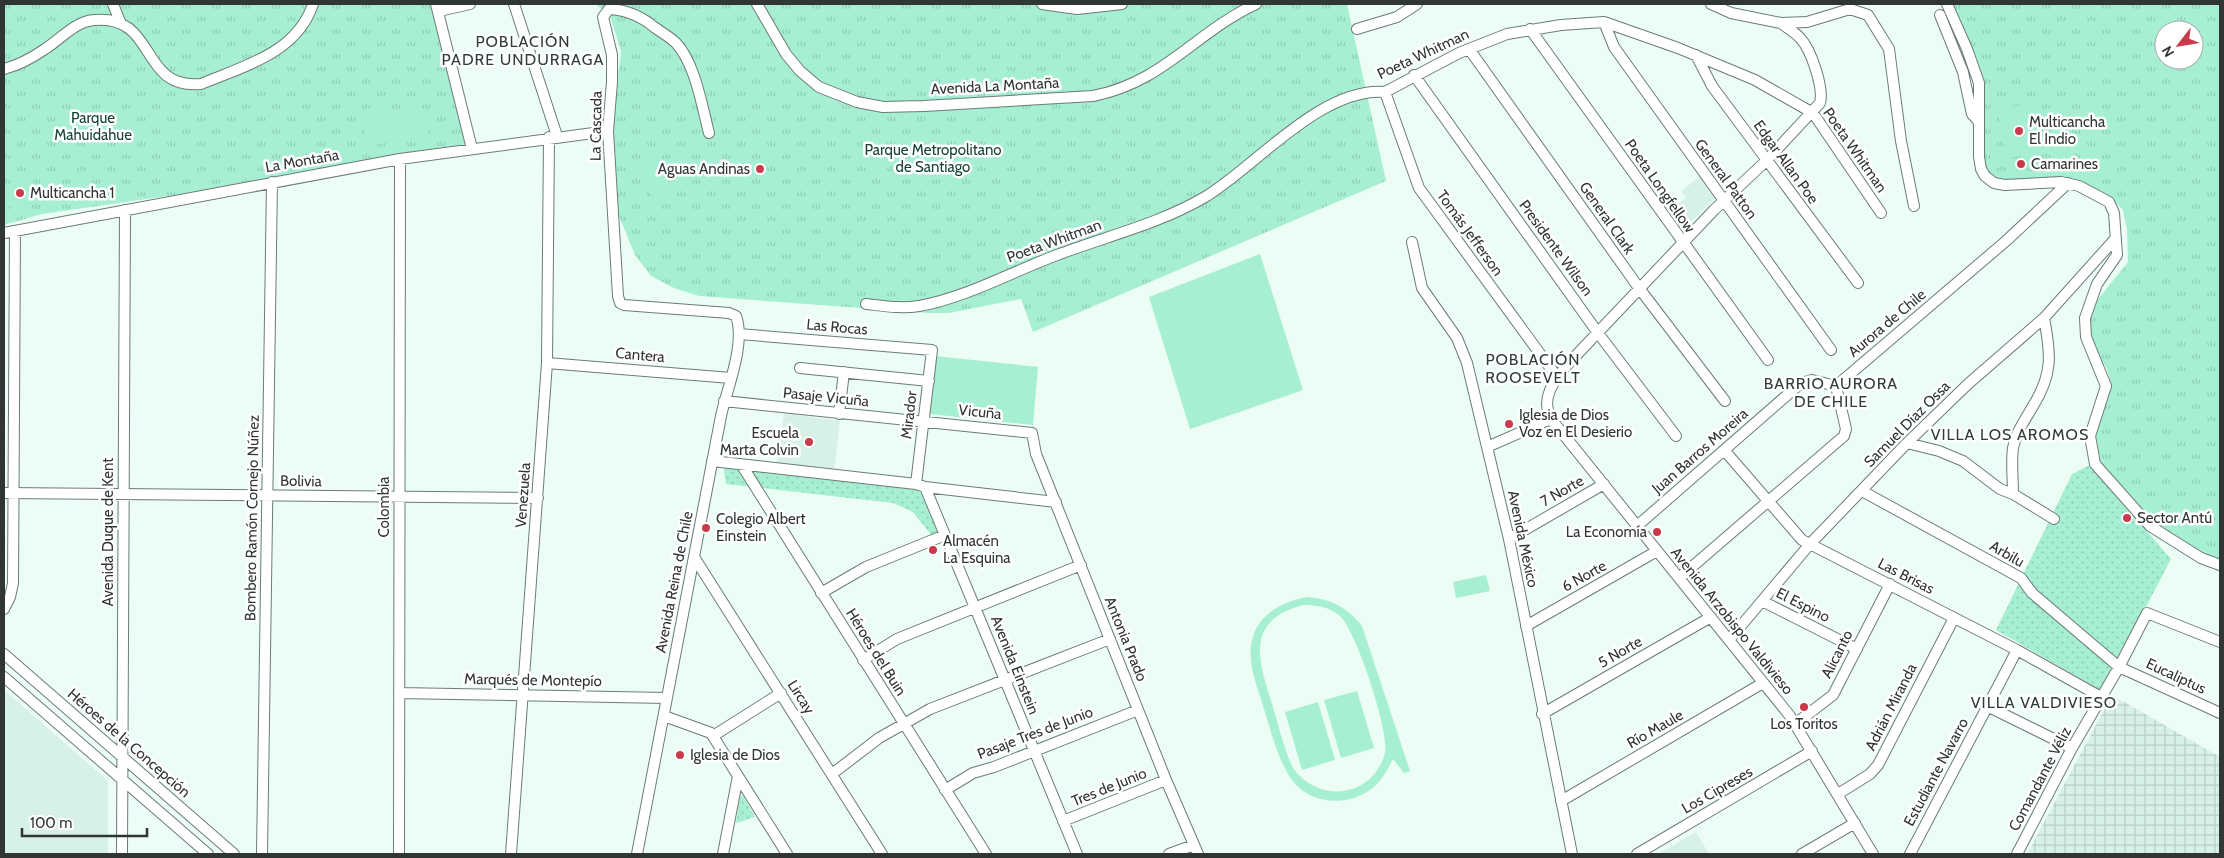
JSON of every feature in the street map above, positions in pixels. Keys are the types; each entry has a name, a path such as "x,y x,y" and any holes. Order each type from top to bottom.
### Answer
{"street":[{"path":"113,4 121,24"},
{"path":"4,69 26,61 78,26 93,20 121,24 136,33 162,74 174,82 188,86 201,84 271,54 291,40 304,26 313,4"},
{"path":"470,4 438,7 472,149"},
{"name":"Venezuela","path":"511,854 547,363 553,137 514,4"},
{"name":"Avenida La Montaña","path":"758,4 790,60 819,87 841,98 883,107 1093,96 1111,92 1156,72 1211,28 1256,4"},
{"path":"1042,4 1077,9 1122,4"},
{"path":"1357,29 1397,16 1417,4"},
{"path":"1487,447 1551,418 1547,400 1557,377 1639,288 1813,113 1820,103 1820,85 1806,46 1800,38 1781,24 1731,12 1711,4"},
{"path":"1947,4 1977,77 1981,169 1985,176 1994,183 2005,185 2050,182 2068,183 2109,202 2114,213 2117,255 2097,284 2084,318 2086,337 2106,386 2090,436 2095,464 2150,526 2201,558 2220,565"},
{"name":"La Cascada","path":"708,133 698,91 689,66 676,43 650,23 623,10 609,8 603,17 612,62 608,130 618,296 620,303 624,305 729,313 736,316"},
{"name":"Poeta Whitman","path":"1781,24 1807,22 1850,9 1868,15 1889,49 1901,141 1914,206"},
{"path":"1940,15 1963,72 1972,114 1979,122"},
{"name":"Poeta Whitman","path":"866,304 918,306 939,301 967,292 1059,254 1149,223 1205,197 1315,114 1355,96 1385,92 1414,75 1502,35 1530,29 1604,22 1696,55 1755,80 1813,113 1881,213"},
{"name":"General Patton","path":"1604,22 1614,47 1723,202 1831,350"},
{"name":"Poeta Longfellow","path":"1530,29 1768,360"},
{"name":"General Clark","path":"1469,49 1639,288 1725,401"},
{"name":"Edgar Allan Poe","path":"1696,55 1712,86 1858,283"},
{"name":"Presidente Wilson","path":"1414,75 1598,333 1676,436"},
{"name":"Tomás Jefferson","path":"1385,92 1419,188 1557,377"},
{"name":"La Montaña","path":"4,233 400,159 608,130"},
{"name":"Colombia","path":"399,854 400,159"},
{"name":"Bombero Ramón Cornejo Núñez","path":"262,854 272,182"},
{"name":"Aurora de Chile","path":"1836,386 1986,258 2068,183"},
{"name":"Avenida Duque de Kent","path":"122,854 125,210"},
{"path":"4,609 13,588 9,493 15,231"},
{"name":"Samuel Díaz Ossa","path":"1729,640 1810,544 1907,443 1968,384 2044,318 2115,240"},
{"name":"Avenida México","path":"1412,242 1422,288 1463,349 1509,539 1542,714 1572,854"},
{"name":"Avenida Reina de Chile","path":"637,854 712,461 724,401 731,378 739,334 736,316"},
{"path":"2012,494 2013,448 2019,429 2044,388 2049,374 2050,356 2044,318"},
{"name":"Las Rocas","path":"739,334 932,350"},
{"name":"Mirador","path":"920,485 924,422 932,350"},
{"name":"Cantera","path":"547,363 731,378"},
{"path":"800,368 928,381"},
{"path":"839,414 844,372"},
{"name":"Juan Barros Moreira","path":"1637,526 1801,383 1812,380 1836,386"},
{"path":"1680,578 1844,436 1846,429 1840,396 1836,386"},
{"name":"Pasaje Vicuña","path":"724,401 924,422"},
{"name":"Avenida Arzobispo Valdivieso","path":"1551,418 1795,724 1873,854"},
{"name":"Vicuña","path":"924,422 1032,433"},
{"name":"Antonia Prado","path":"1032,433 1036,454 1166,780 1196,849"},
{"path":"1907,443 1939,451 1964,461 2000,489 2054,519"},
{"name":"Las Brisas","path":"1724,450 1802,540 2016,650 2101,697"},
{"path":"712,461 1056,502"},
{"name":"Héroes del Buin","path":"740,464 986,854"},
{"name":"7 Norte","path":"1509,539 1604,484"},
{"name":"Avenida Einstein","path":"920,485 945,535 1077,854"},
{"name":"Arbilu","path":"1862,491 2021,578 2032,593 2119,667"},
{"name":"Bolivia","path":"9,493 538,498"},
{"path":"821,593 866,567 945,535"},
{"name":"6 Norte","path":"1526,626 1657,551"},
{"name":"Lircay","path":"694,556 882,854"},
{"path":"863,660 897,639 976,609 1081,565"},
{"name":"Alicanto","path":"1795,724 1833,695 1890,584"},
{"name":"El Espino","path":"1762,601 1857,649"},
{"name":"Comandante Véliz","path":"2017,854 2072,748 2148,613 2220,642"},
{"name":"5 Norte","path":"1542,714 1711,617"},
{"name":"Adrián Miranda","path":"1838,794 1870,774 1878,765 1954,618"},
{"path":"832,774 868,745 936,707 1110,639"},
{"name":"Estudiante Navarro","path":"1910,854 2016,650"},
{"name":"Héroes de la Concepción","path":"4,654 234,854"},
{"name":"Eucaliptus","path":"2119,667 2220,713"},
{"path":"4,677 208,854"},
{"name":"Río Maule","path":"1562,801 1763,682"},
{"name":"Marqués de Montepío","path":"399,693 667,698"},
{"path":"713,736 781,693"},
{"path":"1987,706 2072,748"},
{"name":"Pasaje Tres de Junio","path":"946,790 976,771 1034,751 1138,710"},
{"path":"664,716 706,730 713,736 787,854"},
{"name":"Los Cipreses","path":"1637,854 1812,752"},
{"path":"723,854 738,776"},
{"name":"Tres de Junio","path":"1063,821 1166,780"},
{"path":"1802,854 1855,823"},
{"path":"1169,854 1196,849"}],"shaded area":[{"path":"1702,175 1717,196 1682,231 1669,211 1686,198 1681,191"},
{"name":"Escuela Marta Colvin","path":"784,413 840,421 834,471 777,463"},
{"path":"4,690 108,781 108,854 4,854"},
{"path":"2112,695 2220,757 2220,854 2027,854"},
{"path":"1696,832 1709,854 1658,854"}],"green space":[{"name":"Parque Mahuidahue","path":"4,4 431,4 441,32 468,144 181,194 42,214 4,225"},
{"name":"Parque Metropolitano de Santiago","path":"596,4 1347,4 1386,181 1033,332 1021,299 949,313 929,313 699,296 674,288 651,276 635,255 619,216 612,126 621,51 611,19"},
{"path":"1953,4 2220,4 2220,560 2185,544 2150,520 2097,461 2093,436 2111,383 2107,369 2093,346 2089,328 2094,304 2128,262 2127,230 2123,210 2111,198 2071,179 2000,180 1992,178 1983,166 1981,75"},
{"name":"Multicancha El Indio","path":"2031,104 2038,153 2006,158 1999,108"},
{"path":"424,109 429,136 367,146 363,119"},
{"path":"661,159 675,197 654,204 640,167"},
{"name":"Multicancha 1","path":"33,180 37,201 4,208 4,185"},
{"path":"1260,254 1303,390 1190,429 1149,297"},
{"path":"935,356 1038,367 1033,425 930,414"},
{"path":"723,464 915,489 922,494 940,533 932,536 913,512 893,503 726,484"},
{"path":"2090,465 2171,559 2102,691 1996,630 2072,474"},
{"path":"1486,575 1490,591 1456,598 1453,582"},
{"path":"1307,597 1338,605 1362,626 1410,771 1404,773 1393,759 1377,784 1368,792 1357,797 1333,801 1310,795 1300,789 1282,763 1257,688 1251,659 1252,640 1255,631 1264,618 1276,608","holes":["1308,605 1331,610 1339,615 1346,624 1370,682 1382,725 1385,753 1379,768 1369,779 1357,787 1344,791 1330,791 1316,787 1304,780 1293,768 1284,746 1263,674 1260,645 1263,632 1271,621 1284,612"]},
{"path":"1357,691 1374,748 1341,758 1324,700"},
{"path":"1318,702 1335,760 1302,770 1285,712"},
{"path":"743,796 755,817 736,823 740,797"}],"place":[{"name":"Multicancha El Indio","path":"2019,131"},
{"name":"Camarines","path":"2021,164"},
{"name":"Aguas Andinas","path":"760,169"},
{"name":"Multicancha 1","path":"20,193"},
{"name":"Iglesia de Dios Voz en El Desierio","path":"1509,424"},
{"name":"Escuela Marta Colvin","path":"809,442"},
{"name":"Sector Antú","path":"2127,518"},
{"name":"Colegio Albert Einstein","path":"706,528"},
{"name":"La Economía","path":"1657,532"},
{"name":"Almacén La Esquina","path":"933,550"},
{"name":"Los Toritos","path":"1804,707"},
{"name":"Iglesia de Dios","path":"680,755"}],"district":[{"name":"POBLACIÓN PADRE UNDURRAGA","path":"523,50"},
{"name":"POBLACIÓN ROOSEVELT","path":"1533,368"},
{"name":"BARRIO AURORA DE CHILE","path":"1831,392"},
{"name":"VILLA LOS AROMOS","path":"2010,434"},
{"name":"VILLA VALDIVIESO","path":"2044,702"}]}
